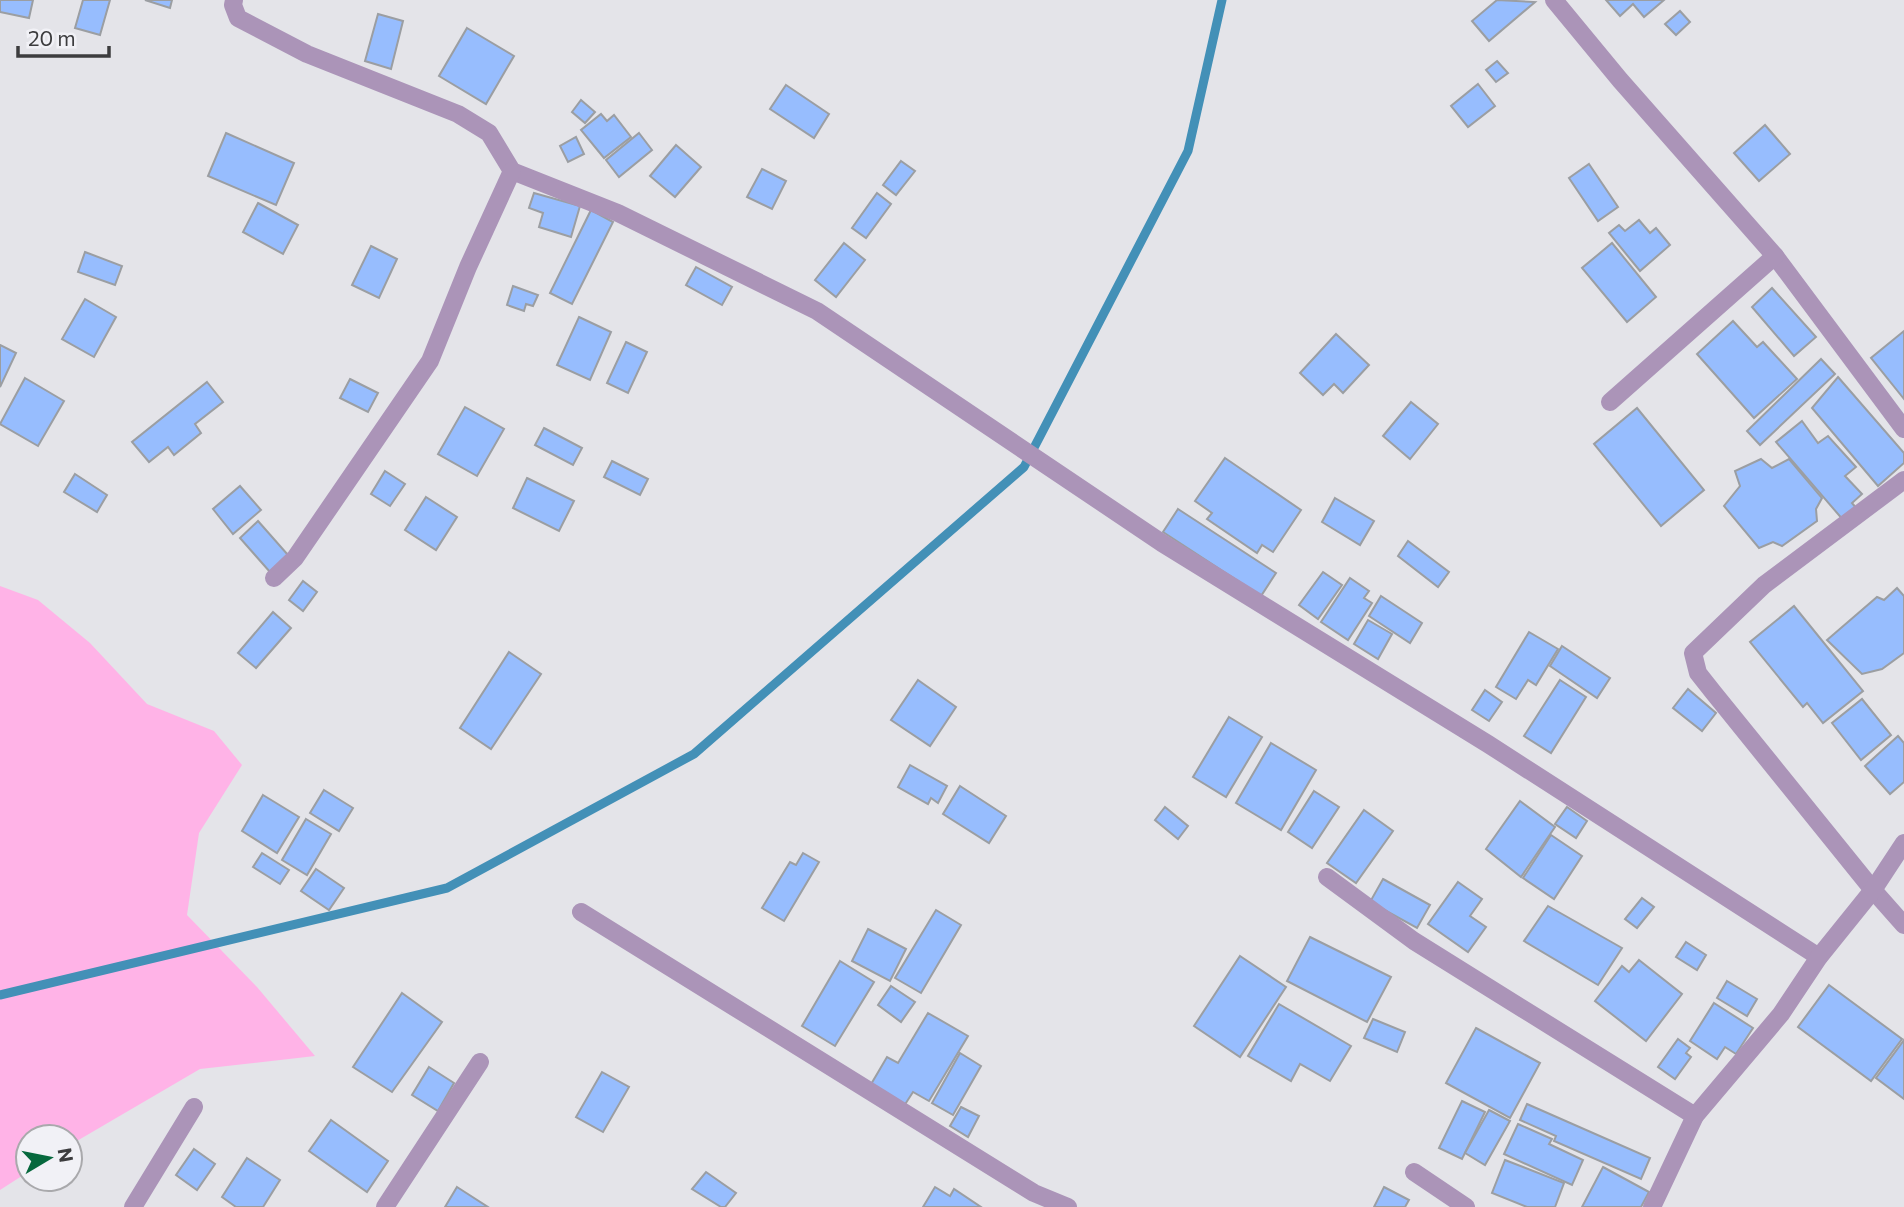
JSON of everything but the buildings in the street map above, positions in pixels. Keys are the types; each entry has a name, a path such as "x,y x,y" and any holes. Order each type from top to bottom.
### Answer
{"street":[{"path":"234,0 238,18 307,54 458,114 489,133 512,171 618,213 817,311 1162,543 1488,744 1819,957"},
{"path":"1554,0 1620,80 1776,256 1904,429"},
{"path":"274,578 295,558 430,361 468,267 512,171"},
{"path":"1610,402 1776,256"},
{"path":"1904,480 1764,585 1693,653 1698,673 1904,925"},
{"path":"1652,1207 1695,1116 1781,1014 1819,957 1874,890 1904,843"},
{"path":"1327,877 1414,941 1695,1116"},
{"path":"581,912 1030,1200 1068,1207"},
{"path":"384,1207 480,1062"},
{"path":"133,1207 194,1107"},
{"path":"1414,1172 1466,1207"}],"shaded area":[{"path":"0,586 38,600 90,643 147,704 214,731 242,765 199,833 187,915 257,987 315,1056 200,1069 84,1137 84,1123 14,1123 14,1181 0,1190"}],"waterway":[{"path":"0,995 447,888 694,754 1024,467 1188,151 1222,0"}]}
